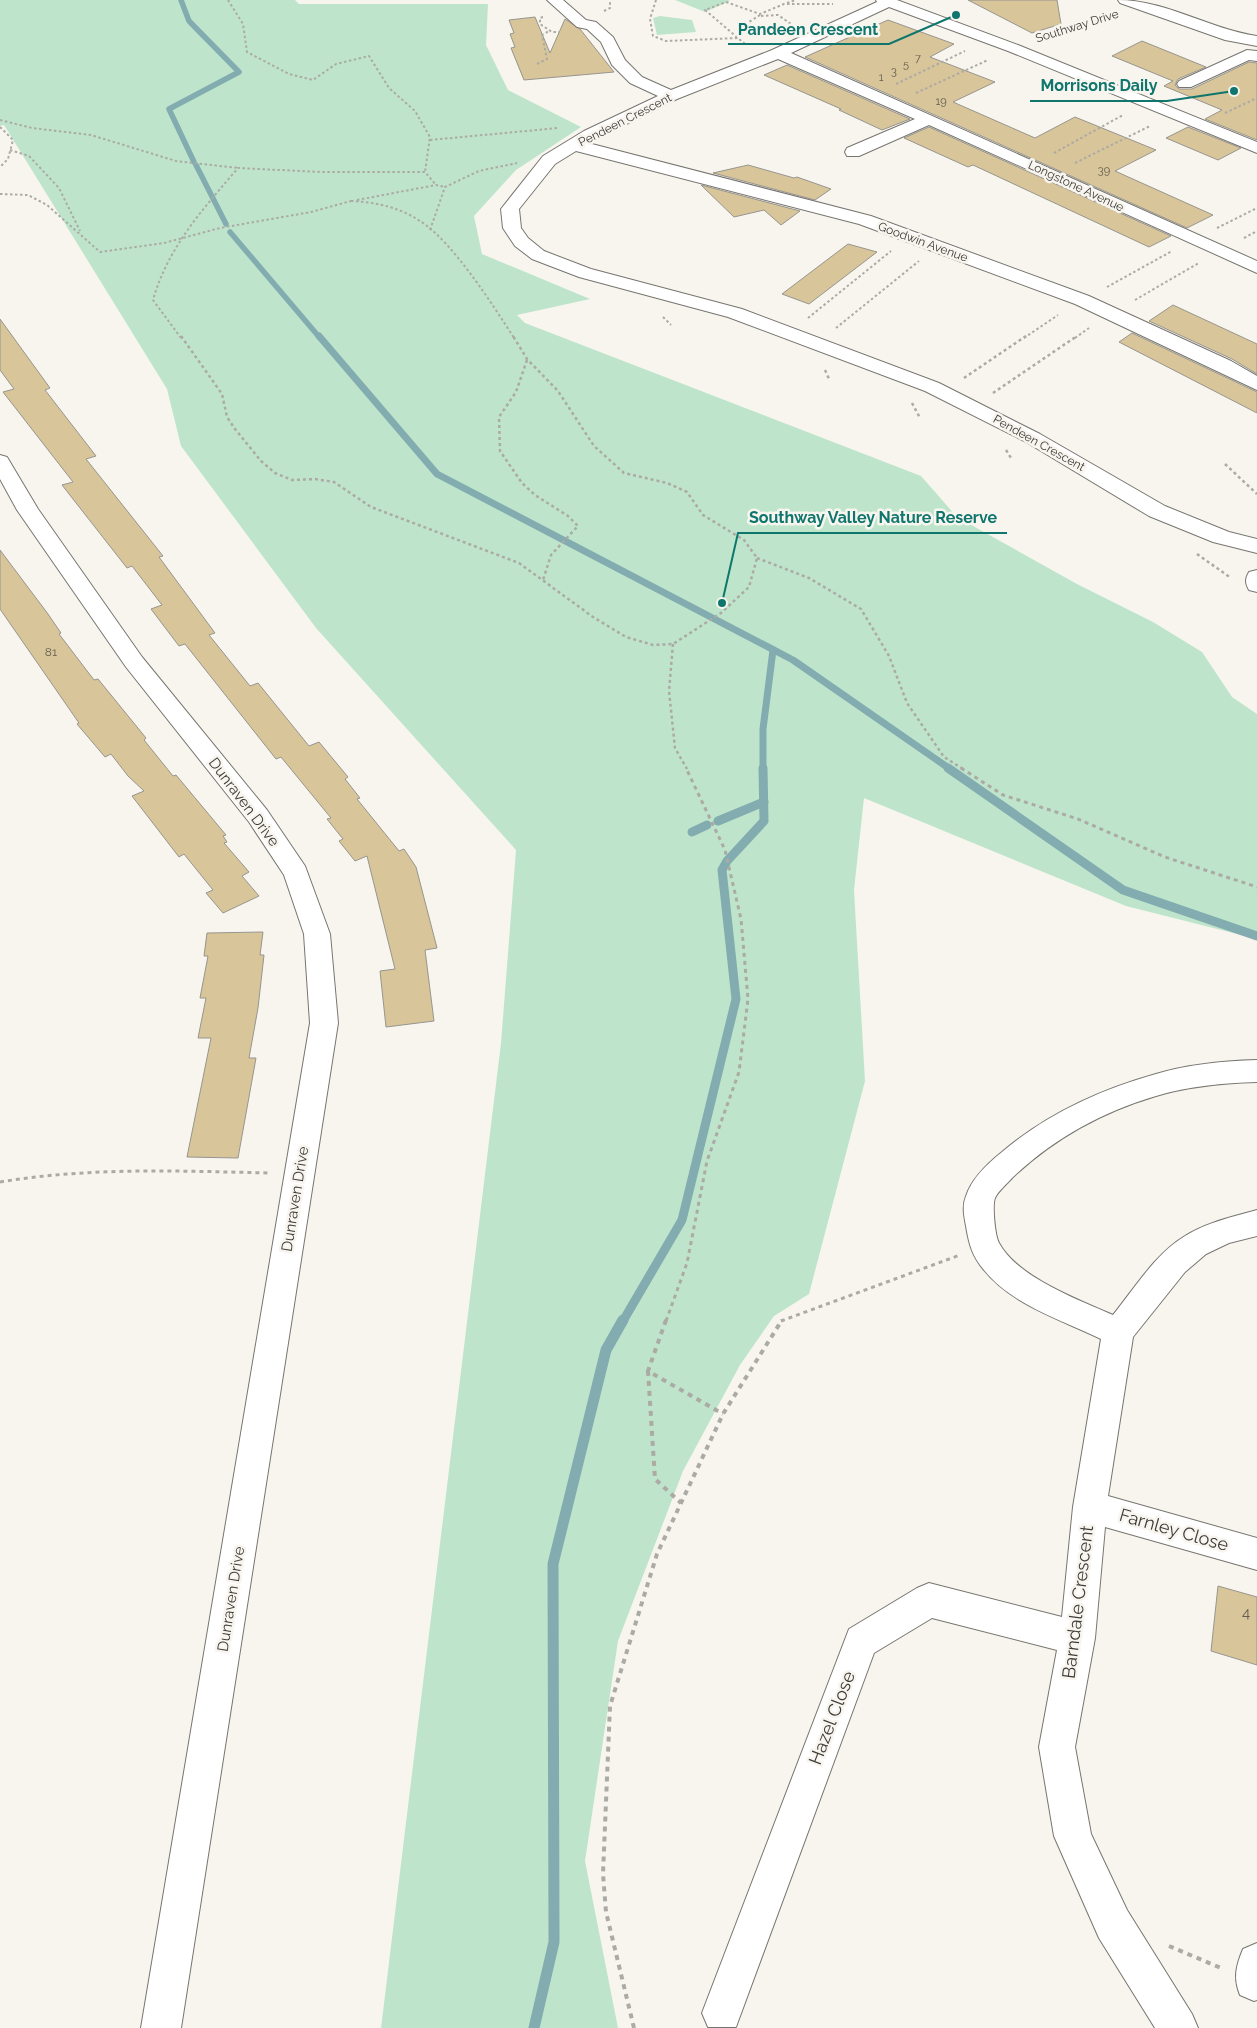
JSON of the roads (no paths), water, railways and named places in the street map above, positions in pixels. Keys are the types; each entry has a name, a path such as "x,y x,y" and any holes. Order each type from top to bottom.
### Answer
{"street":[{"path":"1125,0 1230,38 1257,41"},
{"name":"Southway Drive","path":"886,1 1013,48 1257,148"},
{"name":"Pendeen Crescent","path":"886,1 772,56 671,96 606,127 549,160 510,209 512,228 521,242 538,254 584,273 735,314 818,343 932,387 1033,438 1157,511 1180,522 1221,537 1257,546"},
{"path":"559,5 582,24 592,25 608,40 618,62 636,80 671,96"},
{"path":"1185,84 1246,55 1257,56"},
{"name":"Longstone Avenue","path":"772,56 873,94 1257,268"},
{"path":"853,152 929,119"},
{"name":"Goodwin Avenue","path":"574,145 865,220 1082,300 1224,365 1257,384"},
{"name":"Dunraven Drive","path":"0,461 28,510 134,662 258,816 296,873 317,934 324,1023 161,2028"},
{"path":"1257,577 1257,585"},
{"path":"1118,1332 1029,1289 1000,1268 984,1246 979,1211 982,1193 993,1178 1024,1148 1059,1126 1110,1102 1154,1086 1209,1074 1257,1071"},
{"name":"Barndale Crescent","path":"1178,2028 1113,1924 1072,1836 1057,1748 1077,1638 1090,1507 1118,1332 1174,1263 1196,1245 1223,1232 1257,1223"},
{"name":"Farnley Close","path":"1090,1507 1257,1554"},
{"name":"Hazel Close","path":"722,2012 861,1641 930,1600 1077,1638"}],"waterway":[{"path":"181,0 189,21 239,72 169,109 194,162"},
{"path":"196,165 226,224"},
{"path":"230,232 320,338"},
{"path":"319,336 437,474 793,660 950,769"},
{"path":"763,768 763,729 773,650"},
{"path":"763,768 764,802"},
{"path":"948,768 1123,890 1257,936"},
{"path":"623,1321 682,1220 736,999 722,870 727,861 764,821 764,802"},
{"path":"718,821 764,802"},
{"path":"692,832 707,825"},
{"path":"534,2028 554,1942 553,1564 606,1350 623,1320"}],"place":[{"name":"Pandeen Crescent","path":"956,15"},
{"name":"Morrisons Daily","path":"1234,91"},
{"name":"Southway Valley Nature Reserve","path":"722,603"}]}
